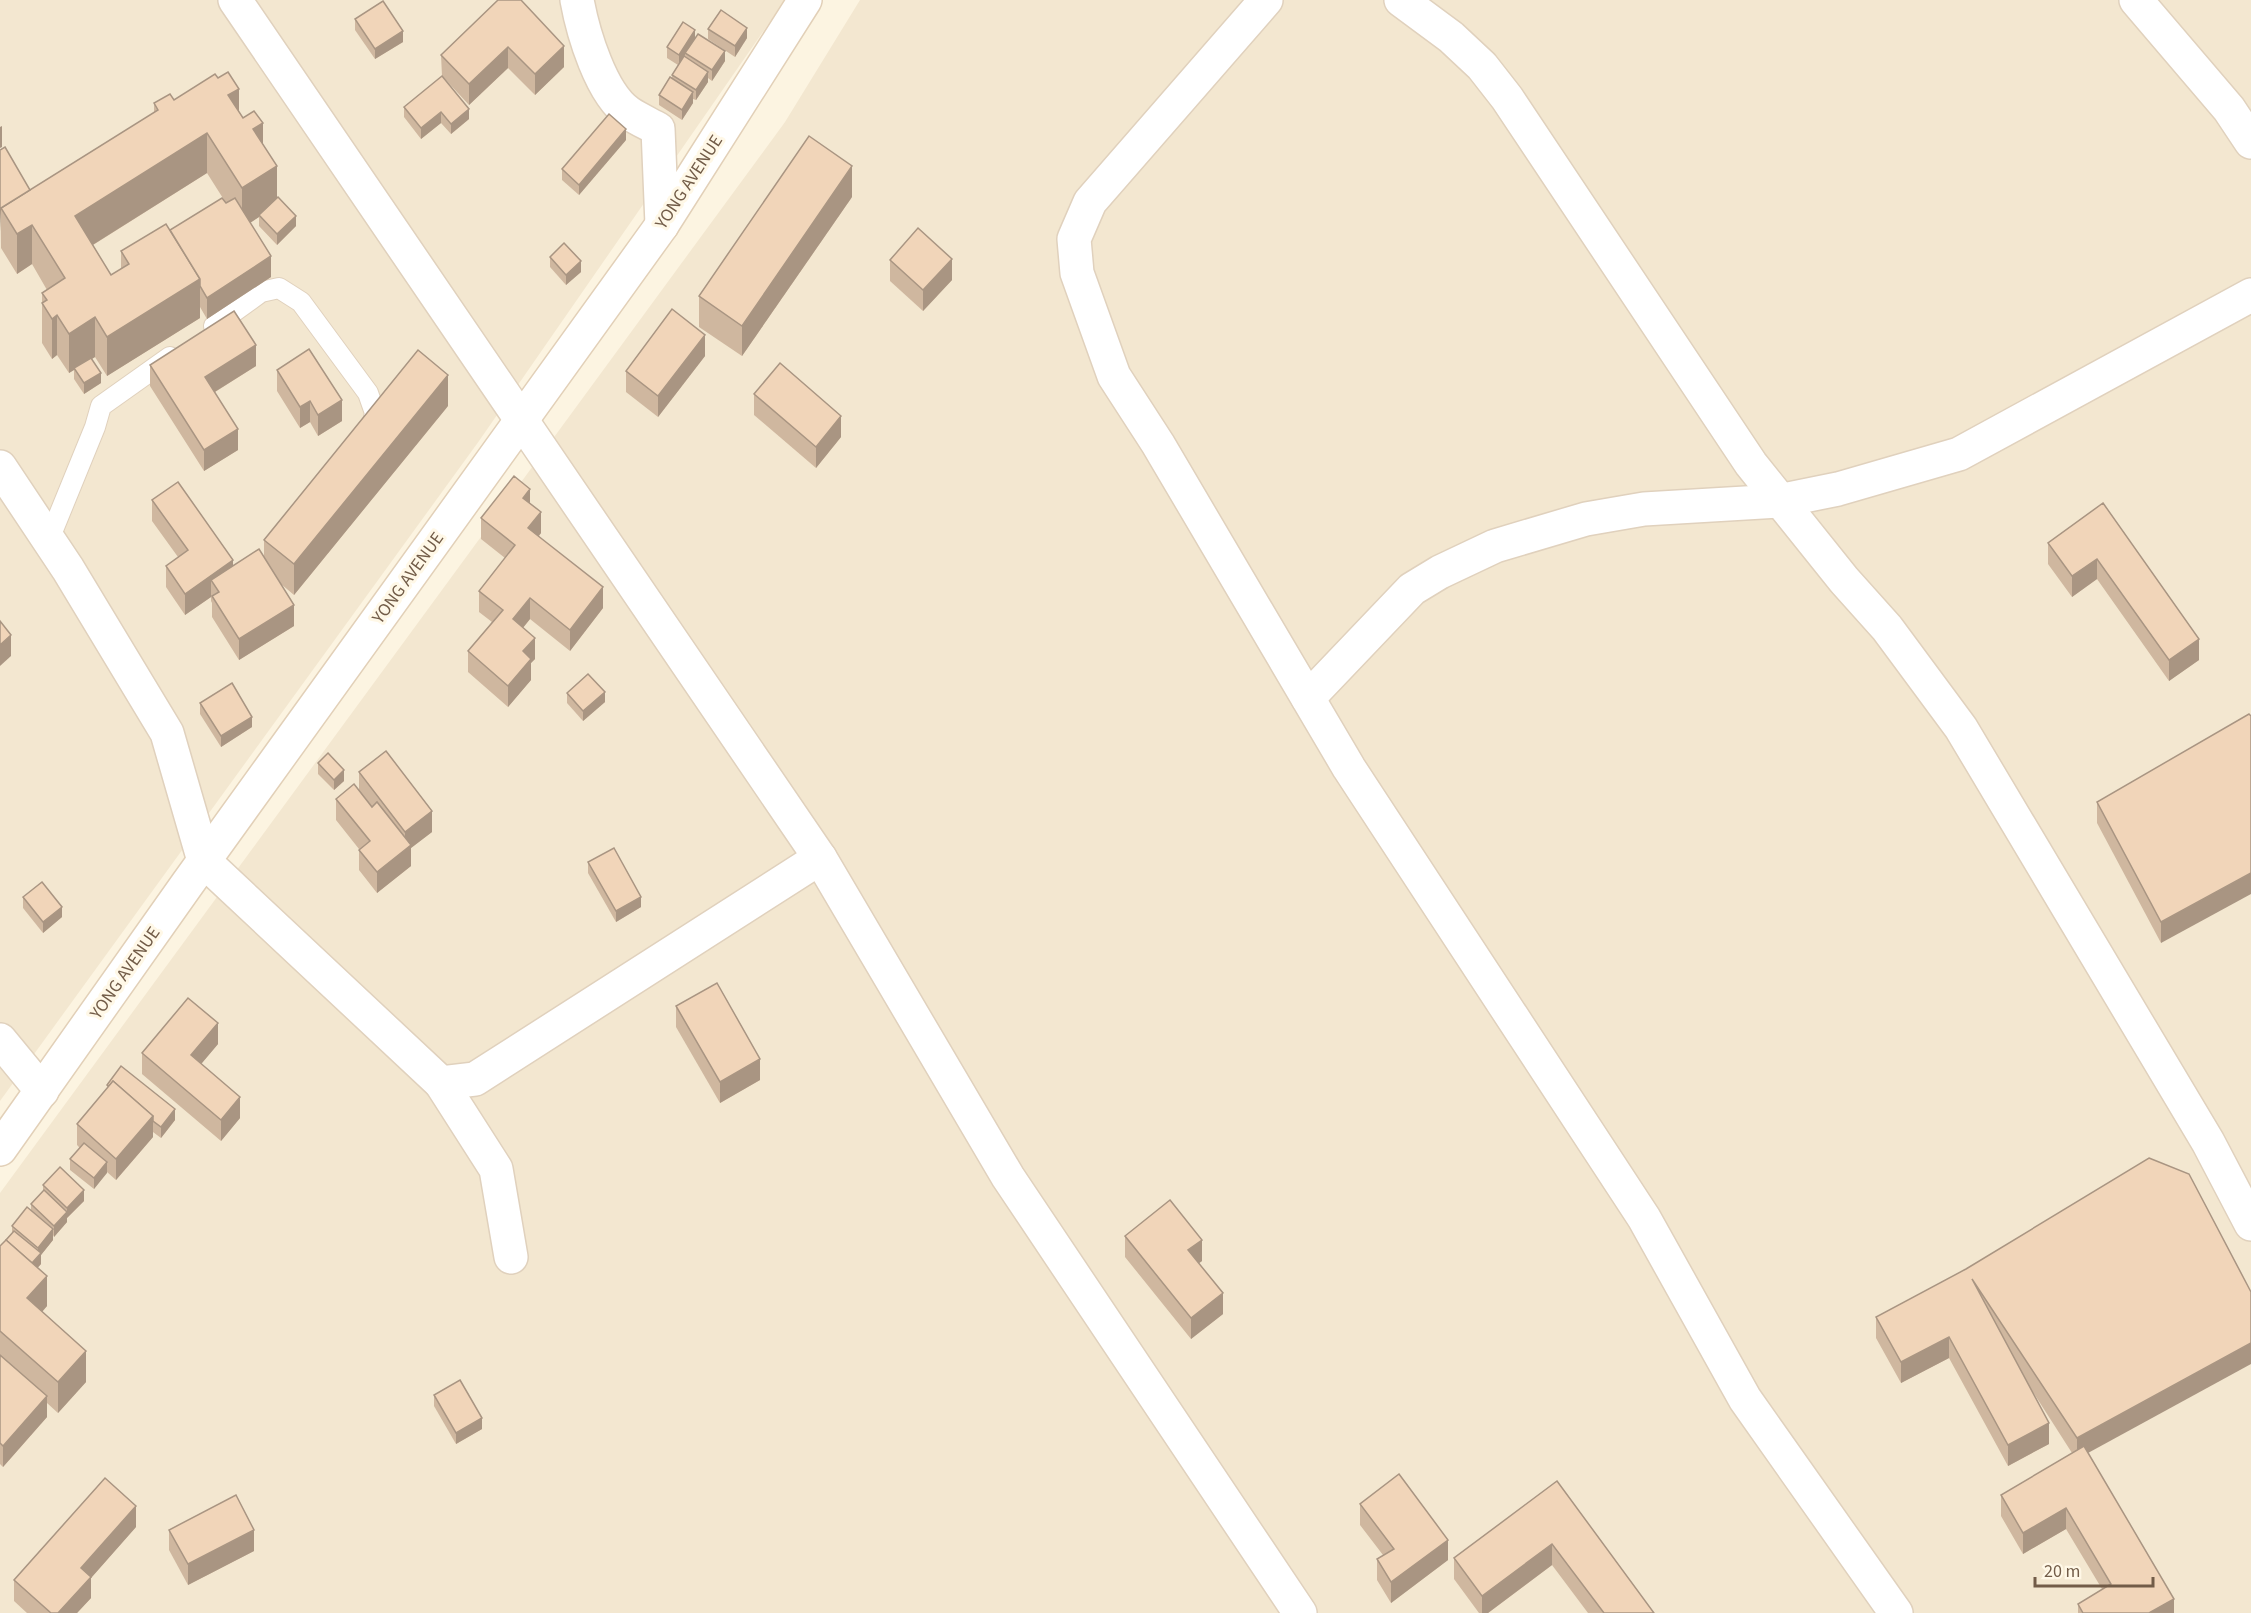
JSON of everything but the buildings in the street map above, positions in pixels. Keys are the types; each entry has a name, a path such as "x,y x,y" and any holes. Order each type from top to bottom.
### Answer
{"street":[{"path":"235,0 820,858 1008,1177 1300,1613"},
{"path":"577,0 581,24 603,81 628,112 658,129 662,225"},
{"name":"YONG AVENUE","path":"0,1149 204,861 662,225 805,0"},
{"path":"1266,0 1090,202 1074,239 1077,273 1114,376 1158,444 1349,768 1644,1218 1745,1399 1896,1613"},
{"path":"1401,0 1452,37 1482,66 1507,98 1745,454 1779,501 1887,628 1960,728 2208,1142 2251,1224"},
{"path":"2136,0 2229,109 2251,142"},
{"path":"1308,698 1412,590 1440,572 1496,546 1586,519 1644,509 1779,501 1838,489 1959,454 2251,295"},
{"path":"0,467 68,569 167,733 204,861 441,1083 496,1169 511,1257"},
{"path":"441,1083 475,1079 820,858"},
{"path":"0,1040 42,1091"}],"lane":[{"path":"203,333 261,292 279,288 301,302 368,393 375,413 369,435 362,444"},
{"path":"48,542 95,427 101,406 184,347"}],"shaded area":[{"path":"0,0 785,0 479,441 0,1101"},
{"path":"860,0 2251,0 2251,1613 0,1613 0,1193 785,122"}]}
